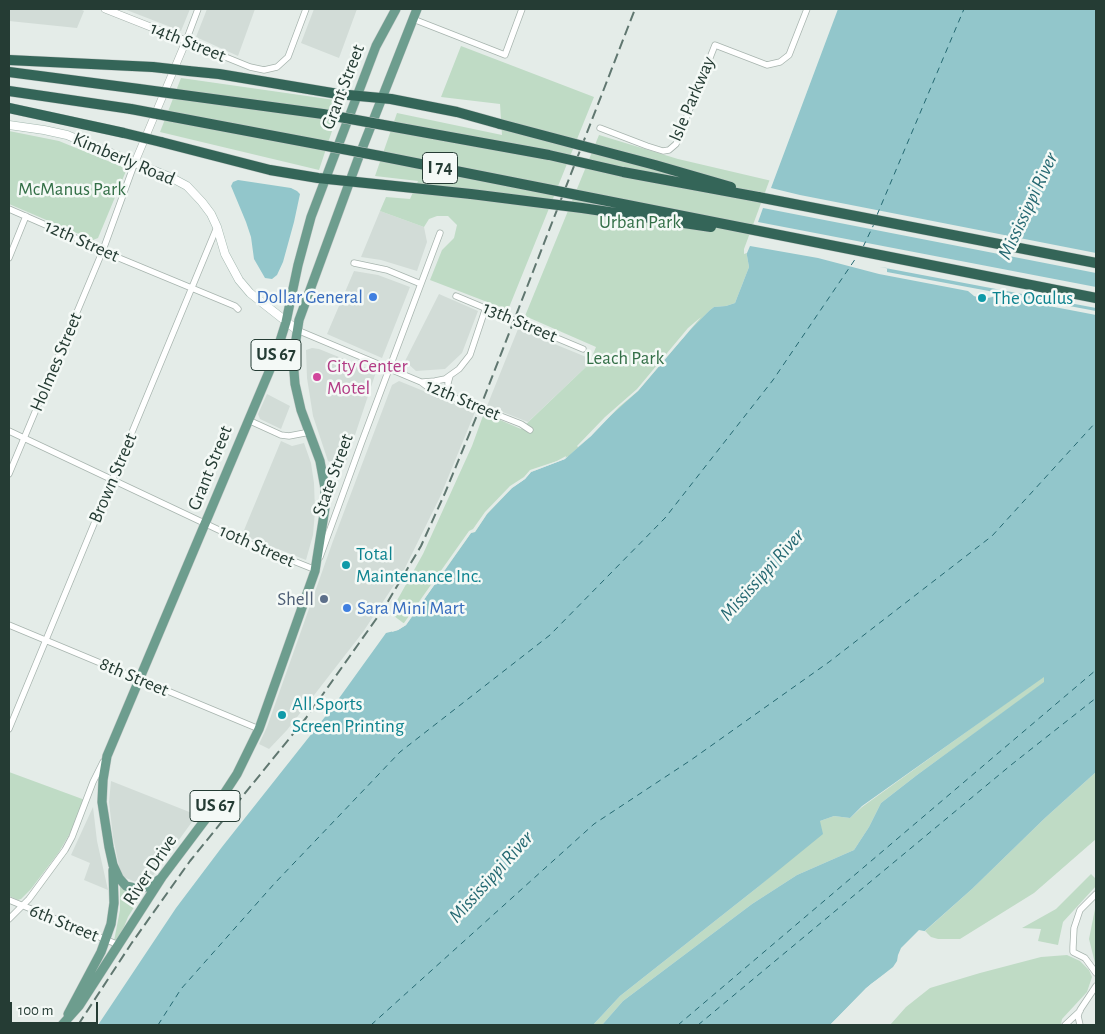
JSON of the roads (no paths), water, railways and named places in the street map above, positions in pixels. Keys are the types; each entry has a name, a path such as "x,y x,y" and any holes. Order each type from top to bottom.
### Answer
{"highway":[{"path":"9,60 153,67 219,74 356,96 383,97 457,112 700,177 758,197"},
{"name":"I 74","path":"9,72 323,114 549,155 632,174 1096,262"},
{"name":"I 74","path":"9,90 131,109 398,159 1096,298"},
{"path":"9,108 124,133 270,170 325,179 573,206 703,226 749,229"}],"main road":[{"name":"US 67","path":"315,571 324,515 325,488 320,461 301,410 295,384 293,359 297,330 302,307 417,9"},
{"name":"Grant Street","path":"117,733 274,360 286,322 310,217 376,46 393,10"},
{"name":"Kimberly Road","path":"9,125 67,135 135,162 186,186 202,202 217,228 225,254 239,280 250,293 286,322"},
{"name":"12th Street","path":"286,322 297,330"},
{"name":"State Street","path":"259,729 315,571"},
{"name":"River Drive","path":"64,1023 79,1006 162,877 220,800 237,774 259,729"},
{"name":"US 67","path":"64,1023 101,952 111,924 114,903 113,865 102,802 107,756 117,733"},
{"path":"113,865 119,878 126,886 131,888 143,889 162,877"}],"street":[{"name":"14th Street","path":"105,9 256,69 264,70 272,69 288,57 306,9"},
{"path":"135,162 198,9"},
{"path":"412,19 505,55 522,9"},
{"name":"Isle Parkway","path":"600,128 647,146 663,151 670,150 676,144 715,45 767,65 780,62 789,55 807,9"},
{"name":"Holmes Street","path":"9,474 103,250 135,162"},
{"name":"12th Street","path":"9,209 119,258 235,306 238,309"},
{"path":"9,258 26,216"},
{"name":"Brown Street","path":"9,729 217,228"},
{"name":"State Street","path":"315,571 440,233"},
{"path":"354,263 388,270 421,284"},
{"name":"13th Street","path":"456,296 583,349"},
{"path":"421,382 435,382 450,376 459,369 470,355 486,307"},
{"name":"12th Street","path":"297,330 421,382 429,388 521,424 530,430"},
{"path":"449,395 448,383 450,376"},
{"path":"248,420 281,435 289,436 310,432"},
{"name":"10th Street","path":"9,431 206,523 315,571"},
{"name":"8th Street","path":"9,625 259,729"},
{"name":"Grant Street","path":"9,919 29,899 72,838 94,782 117,733"},
{"path":"1096,894 1080,910 1077,916 1074,928 1073,952 1085,958 1096,973"},
{"name":"6th Street","path":"9,900 119,945"},
{"path":"1066,1025 1080,1010 1096,986"},
{"path":"1080,1010 1078,1016 1080,1025"}],"water":[{"name":"Mississippi River","path":"836,9 1096,9 1096,772 1045,818 972,889 901,952 900,961 871,984 830,1025 602,1025 623,1001 752,904 797,875 854,850 869,827 881,803 1044,682 1044,677 862,806 850,818 834,816 820,821 823,834 620,996 593,1025 98,1025 176,908 222,847 332,708 386,633 398,630 406,625 471,533 475,532 487,514 512,488 531,472 565,459 591,436 638,391 690,330 710,310 714,307 735,303 749,267 746,250"},
{"path":"238,180 291,188 300,194 283,262 277,275 272,279 265,278 254,259 251,237 231,186 233,182"}],"railway":[{"path":"78,1025 131,944 190,861 306,718 384,608 421,546 480,408 635,9"}],"place":[{"name":"Dollar General","path":"373,297"},
{"name":"The Oculus","path":"982,298"},
{"name":"City Center Motel","path":"317,377"},
{"name":"Total Maintenance Inc.","path":"346,565"},
{"name":"Shell","path":"324,599"},
{"name":"Sara Mini Mart","path":"347,608"},
{"name":"All Sports Screen Printing","path":"282,715"}],"park label":[{"name":"McManus Park","path":"72,189"},
{"name":"Urban Park","path":"640,222"},
{"name":"Leach Park","path":"625,358"}]}
